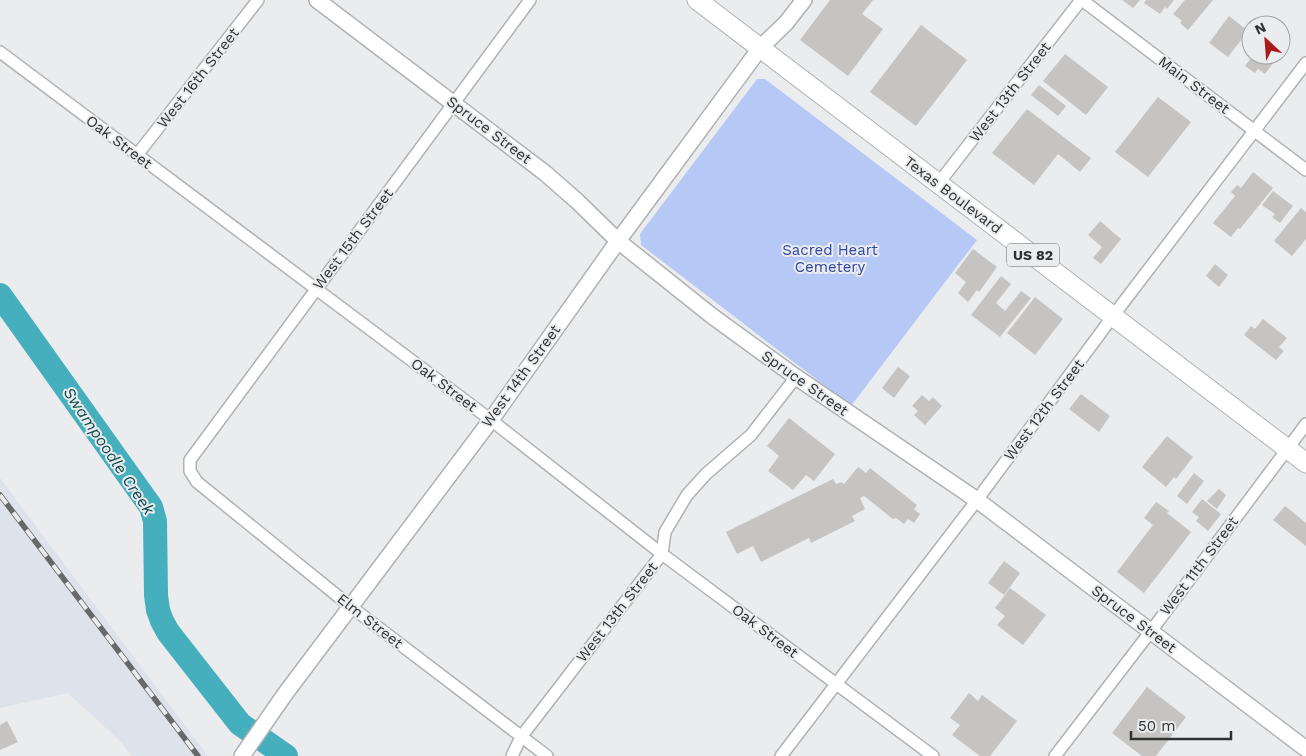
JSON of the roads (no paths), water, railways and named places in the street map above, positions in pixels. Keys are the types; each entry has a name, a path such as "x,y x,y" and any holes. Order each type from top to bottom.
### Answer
{"main road":[{"name":"Texas Boulevard","path":"696,0 1306,462"}],"street":[{"name":"West 16th Street","path":"137,156 258,0"},
{"name":"Spruce Street","path":"317,0 557,183 618,241 712,316 796,378 976,500 1306,749"},
{"name":"West 15th Street","path":"197,482 190,471 190,460 530,0"},
{"name":"West 14th Street","path":"242,756 350,606 491,420 618,241 760,48 786,23 804,0"},
{"name":"Main Street","path":"1082,0 1306,170"},
{"name":"West 13th Street","path":"938,184 1082,0"},
{"name":"Oak Street","path":"0,52 491,420 662,554 933,756"},
{"name":"West 12th Street","path":"781,756 1306,63"},
{"name":"West 13th Street","path":"512,756 521,736 662,554 665,532 687,495 706,474 751,435 796,378"},
{"name":"West 11th Street","path":"1055,756 1151,632 1306,424"},
{"name":"Elm Street","path":"197,482 350,606 547,756"}],"waterway":[{"name":"Swampoodle Creek","path":"0,295 151,507 155,521 158,610 168,632 240,724 286,756"}],"railway":[{"path":"0,495 198,756"}],"park label":[{"name":"Sacred Heart Cemetery","path":"830,258"}]}
